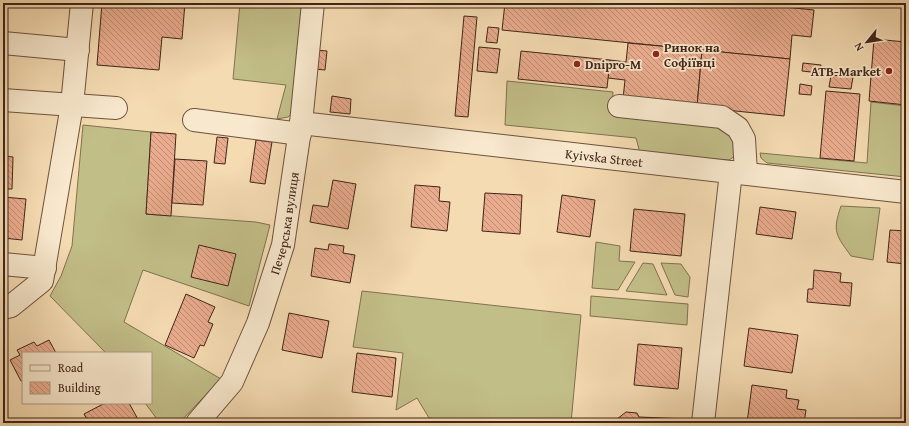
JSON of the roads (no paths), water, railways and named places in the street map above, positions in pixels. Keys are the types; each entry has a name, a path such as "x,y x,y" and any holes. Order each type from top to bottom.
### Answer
{"street":[{"path":"3,308 11,306 42,281 72,105 82,3"},
{"name":"Печерська вулиця","path":"197,423 232,382 258,323 283,245 301,128 313,3"},
{"path":"3,43 78,50"},
{"path":"3,100 116,108"},
{"path":"620,106 722,117 738,128 744,139 703,423"},
{"name":"Kyivska Street","path":"194,120 301,128 739,172 906,192"},
{"path":"3,264 45,268"}],"place":[{"name":"Ринок на Софіївці","path":"656,54"},
{"name":"Dnipro-M","path":"577,64"},
{"name":"ATB-Market","path":"889,71"}]}
